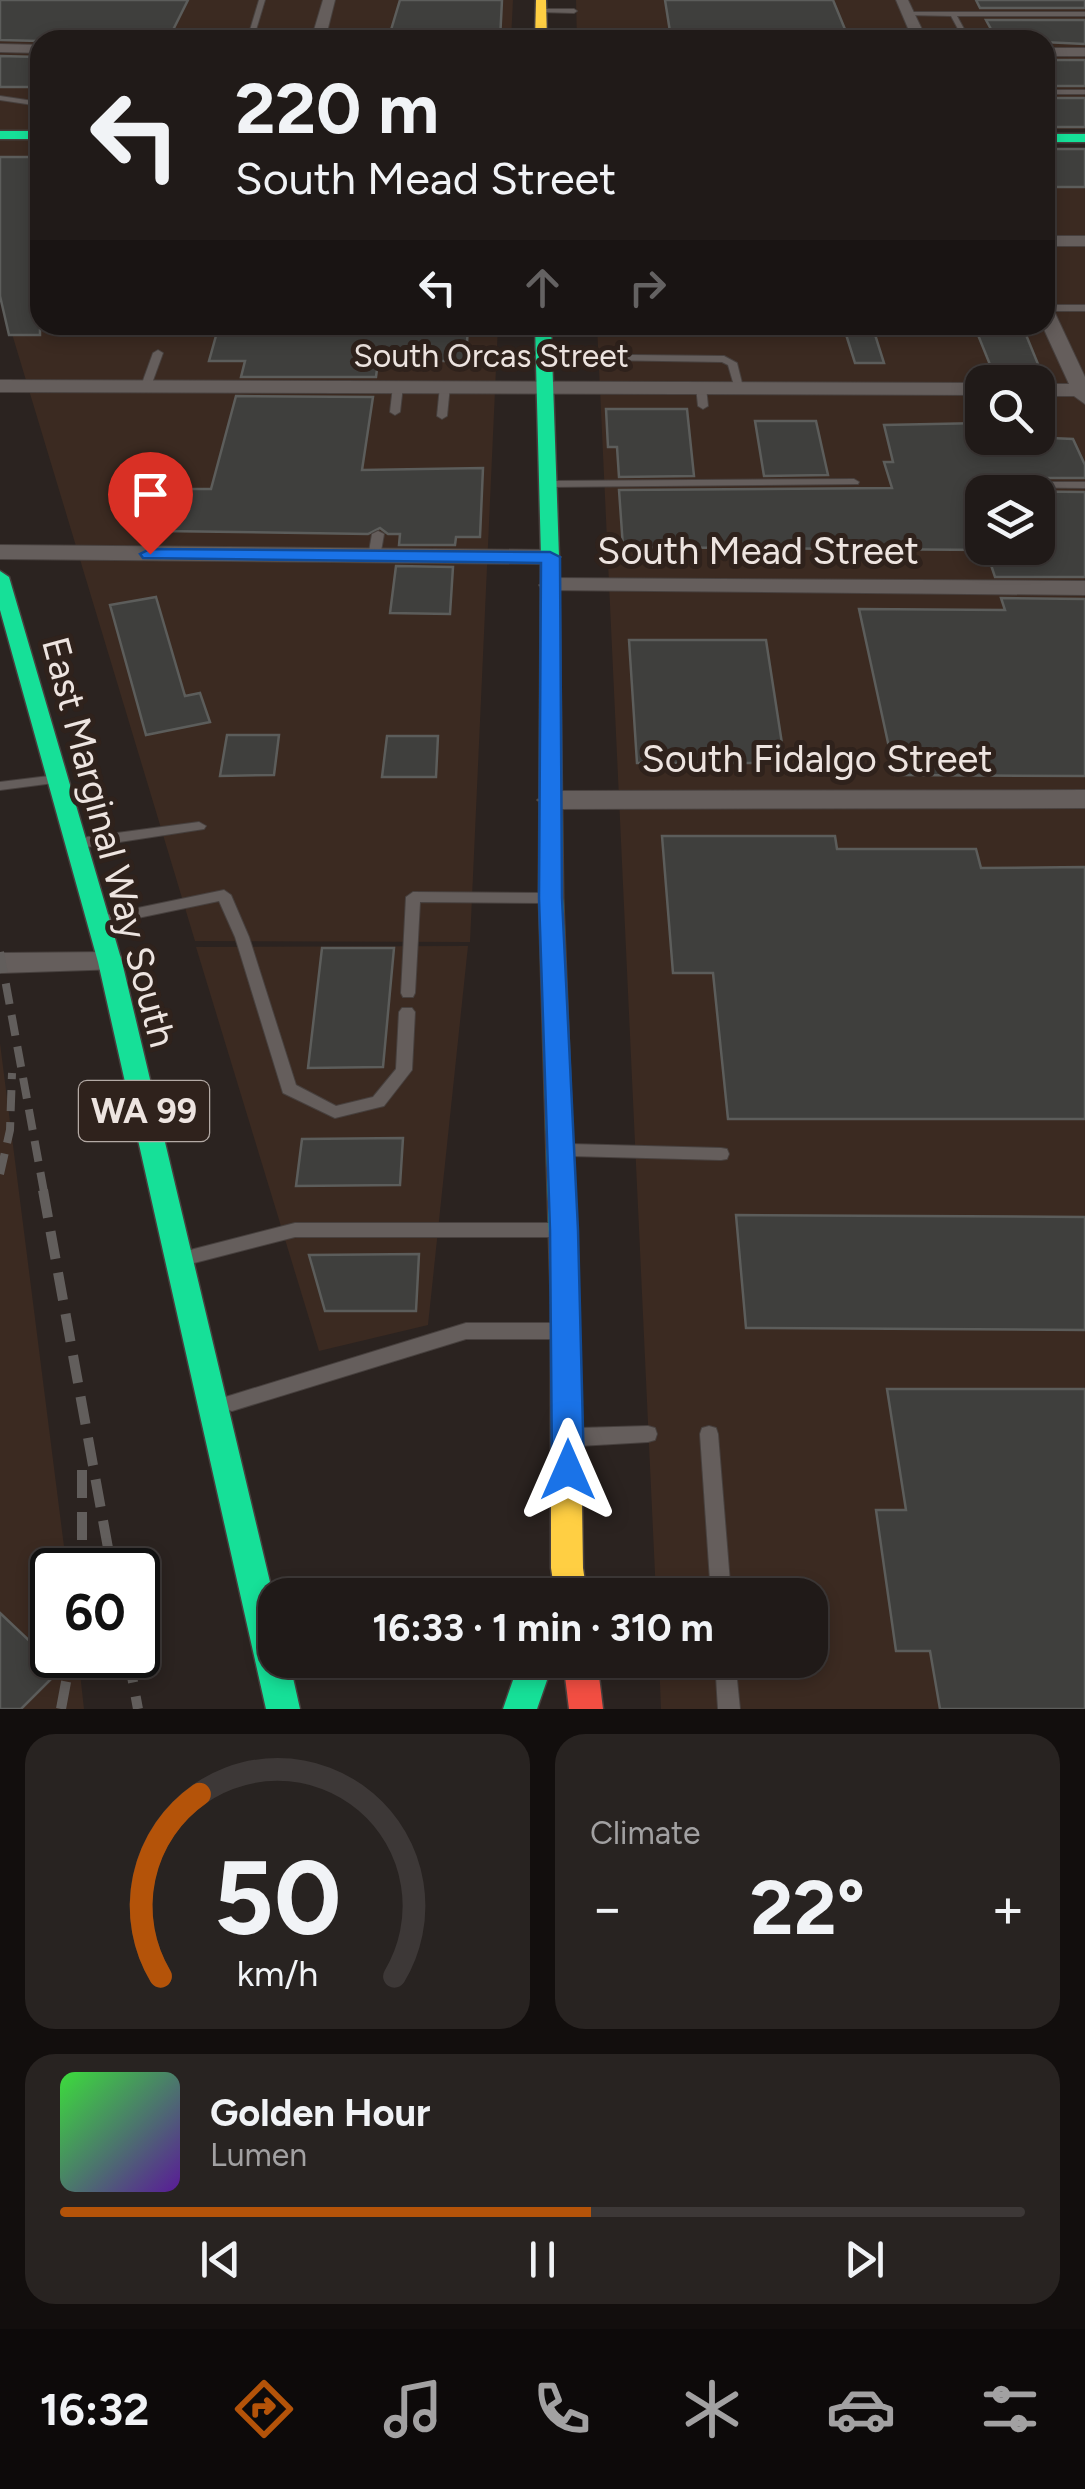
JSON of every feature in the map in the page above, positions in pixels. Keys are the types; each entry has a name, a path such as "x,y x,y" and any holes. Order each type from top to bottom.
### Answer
{"main road":[{"path":"0,136 30,136"},
{"path":"1055,138 1085,138"},
{"path":"543,335 550,557 550,898 564,1230 568,1578"},
{"name":"East Marginal Way South","path":"0,578 110,962 283,1709"},
{"path":"564,1578 567,1568"},
{"path":"520,1709 531,1678"},
{"path":"582,1678 586,1709"}],"street":[{"path":"321,30 330,0"},
{"path":"905,7 915,30"},
{"path":"0,48 30,48"},
{"path":"1055,52 1085,52"},
{"path":"1055,241 1085,241"},
{"path":"1055,331 1084,393 1055,391"},
{"name":"South Orcas Street","path":"0,386 543,386 702,397 738,388 965,389"},
{"name":"South Mead Street","path":"0,552 376,546 550,557"},
{"name":"South Mead Street","path":"550,585 1085,588"},
{"name":"South Fidalgo Street","path":"550,800 1085,799"},
{"path":"0,963 110,962"}],"lane":[{"path":"253,30 262,0"},
{"path":"541,5 574,10"},
{"path":"905,7 954,14 1085,14"},
{"path":"954,14 962,30"},
{"path":"1055,92 1085,92"},
{"path":"0,98 30,102"},
{"path":"1055,310 1085,308"},
{"path":"146,386 158,353"},
{"path":"543,357 724,359 732,364 738,388"},
{"path":"395,412 398,386"},
{"path":"442,416 445,386"},
{"path":"546,484 854,482"},
{"path":"1055,486 1085,486"},
{"path":"0,786 58,779"},
{"path":"76,844 199,826"},
{"path":"98,921 224,895 242,938 288,1089 335,1112 378,1102 404,1070 407,1012"},
{"path":"408,993 413,898 550,898"},
{"path":"559,1150 721,1154"},
{"path":"179,1260 295,1230 564,1230"},
{"path":"213,1409 466,1331 565,1331"},
{"path":"568,1438 648,1434"},
{"path":"710,1434 720,1578"},
{"path":"726,1678 729,1709"}],"shaded area":[{"path":"0,0 513,0 512,30 30,30 30,335 498,335 470,942 195,941 0,294"},
{"path":"576,0 1085,0 1085,129 1055,129 1055,30 577,30"},
{"path":"1055,148 1085,148 1085,1709 661,1709 660,1678 828,1678 828,1578 655,1578 597,335 1055,335"},
{"path":"468,946 428,1325 319,1351 196,947"},
{"path":"0,1043 64,1548 30,1548 30,1678 81,1678 84,1709 0,1709"}],"building":[{"path":"0,0 188,0 173,30 30,30 30,41 0,40"},
{"path":"400,0 502,0 500,30 391,30"},
{"path":"665,0 833,0 845,30 670,30"},
{"path":"976,0 1085,0 1085,8 980,8"},
{"path":"986,20 1085,20 1085,44 1055,43 1055,30 992,30"},
{"path":"0,56 30,57 30,87 0,87"},
{"path":"1055,60 1085,60 1085,86 1055,86"},
{"path":"1055,98 1085,98 1085,127 1055,127"},
{"path":"1055,149 1085,149 1085,187 1055,187"},
{"path":"0,157 30,157 30,335 9,335 0,296"},
{"path":"216,335 467,335 466,361 378,361 376,377 241,377 245,361 209,361"},
{"path":"846,335 875,335 884,363 855,363"},
{"path":"978,335 1026,335 1038,365 990,365"},
{"path":"236,396 373,397 362,470 483,468 480,537 456,537 455,545 399,545 400,534 388,534 380,528 368,534 162,531 174,489 211,489"},
{"path":"606,409 687,409 694,476 619,477 617,447 608,447"},
{"path":"755,421 816,421 828,475 764,476"},
{"path":"965,423 965,455 1055,455 1055,438 1073,439 1085,465 1085,478 965,475 965,550 623,547 619,490 892,488 884,462 893,462 884,425"},
{"path":"1055,492 1085,492 1085,577 995,577 991,565 1055,565"},
{"path":"396,566 453,567 450,614 390,613"},
{"path":"156,597 185,696 200,693 210,722 146,735 110,605"},
{"path":"1001,598 1085,599 1085,776 895,775 859,609 1005,610"},
{"path":"629,640 766,640 785,763 637,763"},
{"path":"227,735 279,735 274,775 220,776"},
{"path":"387,736 438,736 436,777 382,777"},
{"path":"662,836 835,836 837,849 976,849 981,868 1085,867 1085,1119 728,1119 713,973 673,973"},
{"path":"322,948 394,948 383,1067 308,1068"},
{"path":"403,1138 400,1185 296,1186 302,1139"},
{"path":"736,1215 1085,1217 1085,1330 746,1328"},
{"path":"419,1254 416,1311 325,1311 309,1255"},
{"path":"887,1389 1085,1389 1085,1709 940,1709 930,1651 896,1651 876,1510 906,1510"},
{"path":"0,1613 30,1641 30,1678 52,1678 21,1709 0,1709"}],"railway":[{"path":"0,952 44,1192"},
{"path":"0,1174 10,1130 12,1073"},
{"path":"43,1190 108,1548"},
{"path":"82,1470 82,1548"},
{"path":"61,1709 67,1678"},
{"path":"132,1678 138,1709"}],"traffic: fast":[{"path":"0,135 30,135"},
{"path":"1055,138 1085,138"},
{"path":"543,335 550,557 551,898 565,1303"},
{"path":"0,577 110,962 283,1709"},
{"path":"520,1709 531,1678"}],"traffic: slow":[{"path":"541,0 541,30"},
{"path":"565,1303 568,1578"}],"traffic: jam":[{"path":"582,1678 586,1709"}],"route":[{"path":"150,554 550,557 550,898 564,1230 568,1470"}]}
